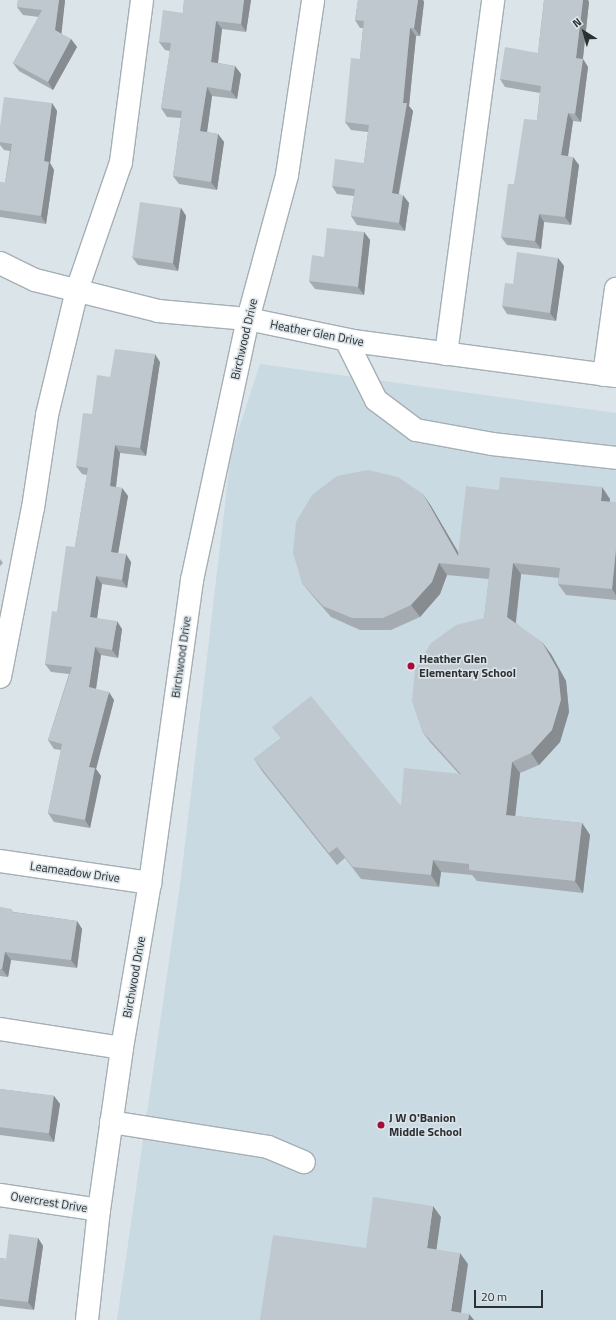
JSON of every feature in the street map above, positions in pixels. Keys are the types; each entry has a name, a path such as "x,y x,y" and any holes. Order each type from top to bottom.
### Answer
{"street":[{"path":"0,677 33,508 47,415 77,290 121,162 142,0"},
{"name":"Birchwood Drive","path":"86,1320 111,1122 150,883 192,580 248,319 286,175 313,0"},
{"path":"446,354 493,0"},
{"name":"Heather Glen Drive","path":"0,263 35,280 158,311 248,319 346,340 610,376"},
{"path":"610,376 616,289"},
{"path":"346,340 376,400 416,430 492,444 616,458"},
{"name":"Leameadow Drive","path":"0,861 150,883"},
{"path":"0,1029 122,1048"},
{"path":"111,1122 268,1147 304,1162"},
{"name":"Overcrest Drive","path":"0,1194 99,1210"}],"shaded area":[{"path":"260,364 616,413 616,1320 117,1320 181,878 231,453"}],"building":[{"path":"18,0 59,0 55,30 71,39 48,82 13,63 42,10 17,7"},
{"path":"184,0 244,0 241,24 216,21 211,62 235,66 231,91 207,87 200,131 218,134 211,182 173,176 182,111 161,108 171,43 159,42 163,10 183,13"},
{"path":"358,0 418,0 414,28 410,28 403,103 407,103 392,193 403,195 399,223 351,216 355,189 332,186 335,159 364,163 369,125 345,122 351,58 360,59 364,21 355,20"},
{"path":"544,0 583,0 576,58 583,59 575,114 568,113 561,155 573,157 565,217 539,214 535,241 501,237 508,184 514,184 524,119 537,120 541,86 500,79 505,47 538,53"},
{"path":"4,97 52,103 44,161 49,162 41,216 0,210 0,182 5,183 12,144 0,142 0,127"},
{"path":"140,202 181,208 173,263 132,257"},
{"path":"327,228 364,232 358,287 309,281 312,255 324,257"},
{"path":"517,252 558,258 550,313 502,306 505,283 513,284"},
{"path":"115,349 155,354 140,448 115,445 110,486 122,488 111,552 126,554 122,580 96,576 90,617 117,621 112,650 95,647 89,687 109,692 89,767 95,768 85,820 48,813 62,744 48,740 72,667 45,664 52,611 57,612 66,546 75,547 88,468 76,466 83,413 92,414 97,375 110,377"},
{"path":"368,470 398,477 423,494 458,556 466,486 499,490 500,477 602,487 601,501 616,502 616,549 612,589 558,584 560,568 513,563 507,617 542,642 558,670 561,700 552,730 531,753 512,762 506,815 582,823 575,881 469,870 469,864 433,860 431,875 353,867 337,847 329,853 254,759 281,738 272,727 311,696 401,806 404,768 461,774 422,731 412,701 415,670 431,643 456,625 484,618 490,568 439,563 432,582 411,605 383,618 352,618 323,606 302,583 293,553 296,522 312,495 337,476"},
{"path":"0,907 12,909 12,912 77,921 71,960 5,952 2,969 0,969"},
{"path":"0,1089 54,1096 49,1133 0,1127"},
{"path":"373,1197 433,1206 427,1248 460,1253 451,1311 469,1314 468,1320 260,1320 273,1235 366,1248"},
{"path":"9,1234 38,1238 28,1302 0,1299 0,1258 6,1259"}],"place":[{"name":"Heather Glen Elementary School","path":"411,666"},
{"name":"J W O'Banion Middle School","path":"381,1125"}]}
